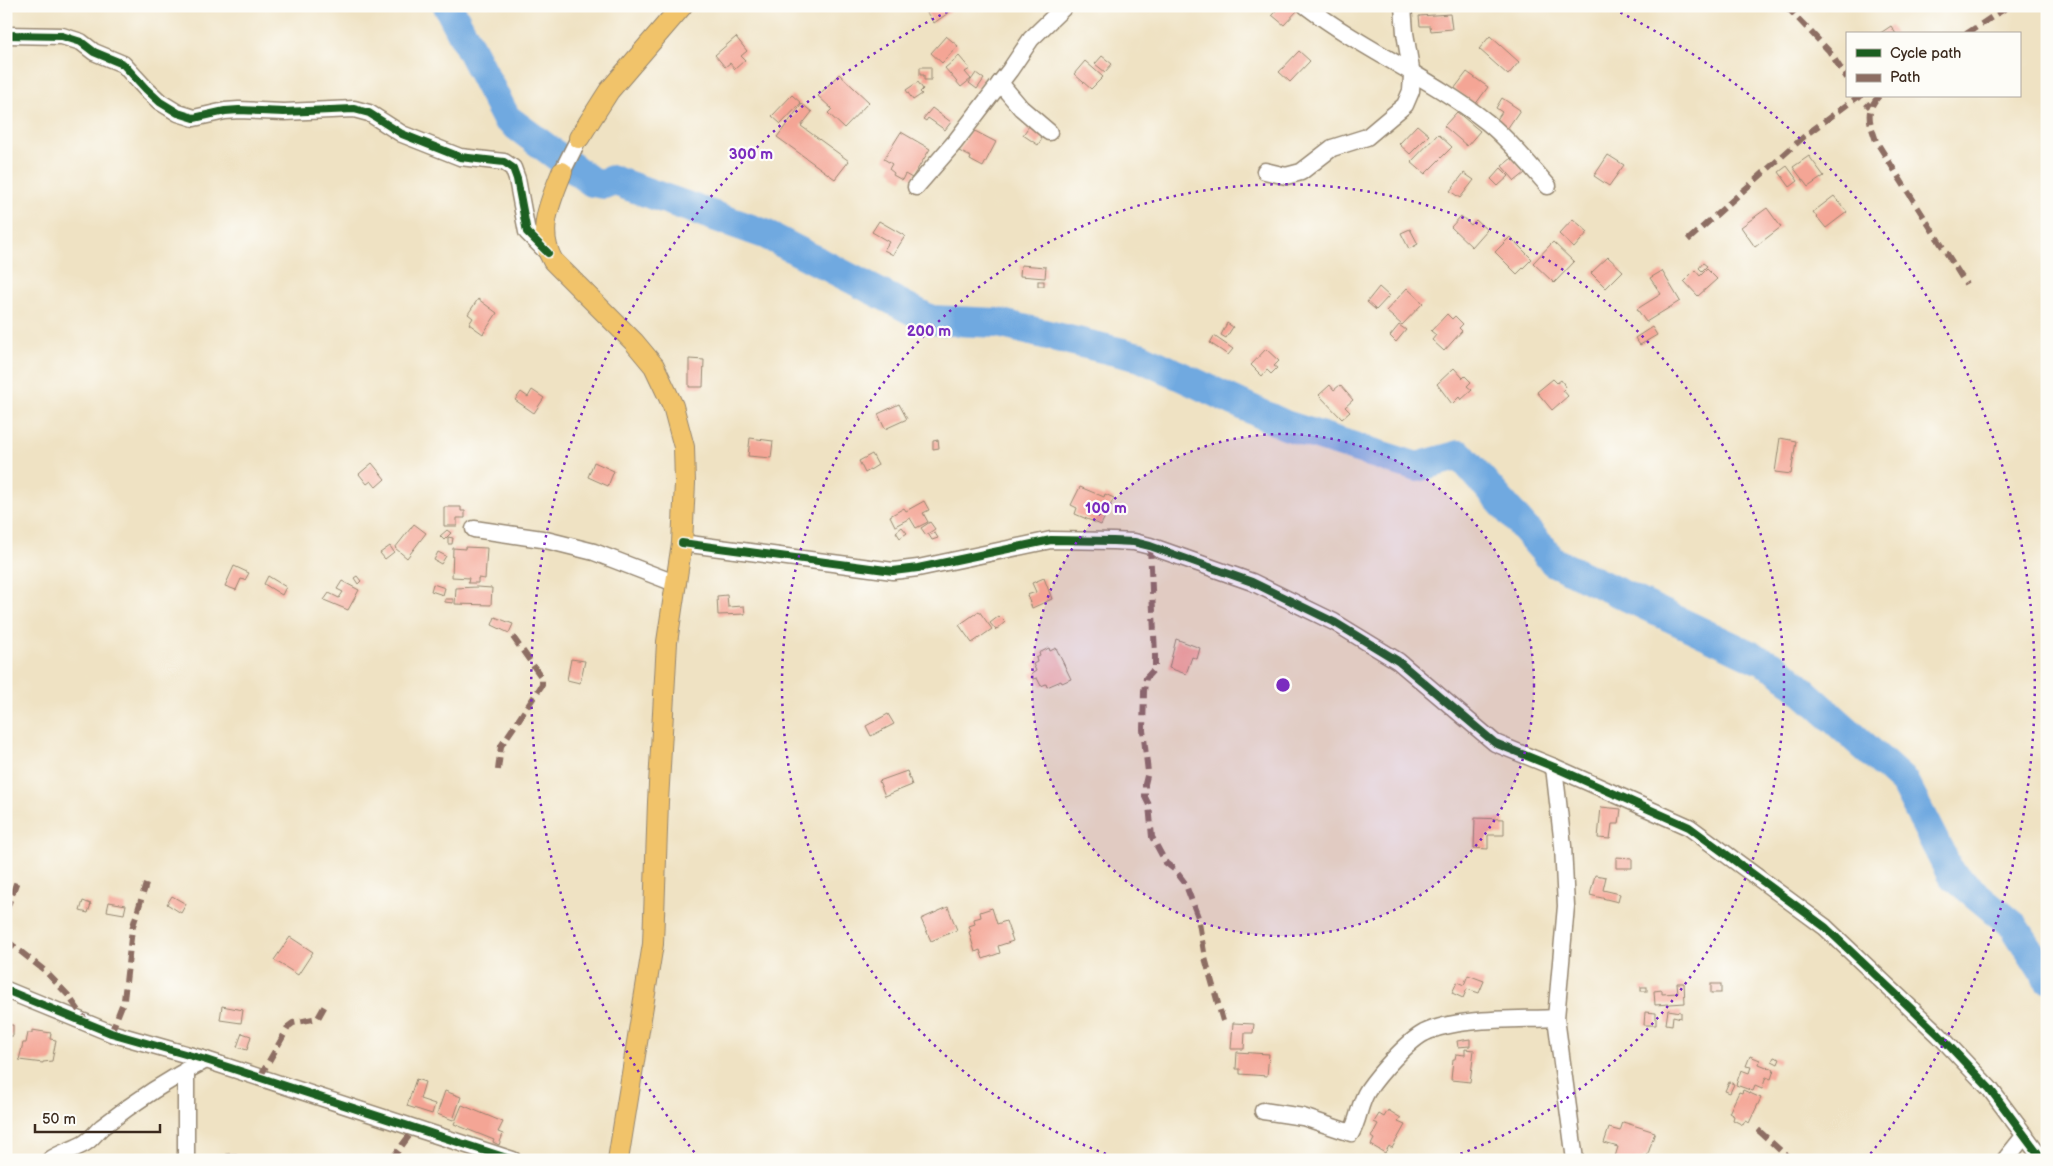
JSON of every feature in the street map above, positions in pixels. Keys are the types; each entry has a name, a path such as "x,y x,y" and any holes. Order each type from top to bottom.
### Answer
{"main road":[{"path":"579,138 609,91 682,6"},
{"path":"562,172 551,199 546,220 544,240 548,253 553,261 634,342 654,366 669,398 684,447 686,483 682,543 667,642 658,802 653,944 618,1160"}],"street":[{"path":"916,188 1000,84 1031,39 1065,6"},
{"path":"1306,6 1334,28 1448,95 1487,122 1548,186"},
{"path":"1265,170 1286,176 1301,172 1332,148 1367,137 1405,105 1411,91 1412,75 1405,33 1403,6"},
{"path":"6,35 62,36 81,42 94,52 123,64 146,89 178,114 194,118 239,110 284,112 354,109 369,113 402,134 460,157 504,162 514,168 527,232 548,253"},
{"path":"1000,84 1021,108 1049,132"},
{"path":"562,172 579,138"},
{"path":"474,529 542,539 594,552 676,584"},
{"path":"682,543 893,571 918,568 1051,540 1113,541 1142,544 1252,582 1334,622 1398,661 1495,743 1689,827 1825,927 1939,1035 1990,1089 2043,1160"},
{"path":"1554,767 1563,846 1566,906 1556,1018 1575,1160"},
{"path":"6,990 111,1033 206,1060 513,1160"},
{"path":"1263,1111 1303,1117 1350,1133 1356,1124 1366,1093 1373,1083 1412,1041 1423,1033 1432,1029 1467,1022 1556,1018"},
{"path":"50,1160 59,1154 84,1144 100,1129 186,1070 206,1060"},
{"path":"186,1070 186,1160"},
{"path":"2005,1160 2025,1135"}],"building":[{"path":"928,6 958,6 934,23 925,10 929,8"},
{"path":"1280,6 1294,6 1298,10 1284,25 1272,15"},
{"path":"1450,14 1452,29 1431,31 1430,26 1420,26 1419,16"},
{"path":"1891,26 1895,32 1882,32"},
{"path":"946,36 958,46 942,63 931,53"},
{"path":"1490,36 1519,62 1508,75 1479,49"},
{"path":"736,37 747,51 741,56 745,60 735,69 730,63 725,67 715,55"},
{"path":"1299,51 1310,61 1290,82 1279,72"},
{"path":"959,56 970,69 965,72 971,79 961,87 945,68"},
{"path":"1102,56 1112,64 1105,72 1095,64"},
{"path":"1085,61 1103,77 1091,89 1074,74"},
{"path":"920,67 931,67 931,80 924,80 924,75 920,75"},
{"path":"1467,72 1488,87 1475,105 1454,89"},
{"path":"976,73 984,79 977,89 969,83"},
{"path":"839,74 869,102 844,128 828,113 832,109 818,96"},
{"path":"918,82 923,89 920,92 922,94 913,100 906,90"},
{"path":"792,95 801,103 781,124 772,116"},
{"path":"1502,98 1520,110 1507,129 1496,121 1502,112 1496,108"},
{"path":"802,104 812,112 801,126 849,161 835,179 777,137"},
{"path":"932,108 951,122 945,130 928,118 926,121 923,119"},
{"path":"1457,112 1480,131 1467,146 1444,126"},
{"path":"1031,123 1045,134 1038,145 1023,135"},
{"path":"1417,125 1429,135 1410,154 1399,144"},
{"path":"971,129 996,142 983,167 970,160 971,157 959,151"},
{"path":"901,132 930,149 912,178 905,174 902,180 893,175 894,173 889,169 892,164 884,159"},
{"path":"1438,134 1452,147 1425,174 1411,162"},
{"path":"1608,155 1624,165 1609,186 1594,176"},
{"path":"1809,156 1824,176 1808,187 1793,167"},
{"path":"1512,158 1525,173 1515,181 1502,166"},
{"path":"1787,166 1798,181 1790,187 1779,172"},
{"path":"1501,168 1509,176 1498,186 1491,179"},
{"path":"1464,173 1474,180 1460,198 1450,191"},
{"path":"1834,196 1847,212 1826,228 1813,212"},
{"path":"1767,208 1781,227 1755,247 1741,227"},
{"path":"1461,216 1471,225 1476,220 1487,230 1472,247 1451,227"},
{"path":"1573,219 1588,232 1574,248 1559,234"},
{"path":"879,221 905,236 893,255 884,250 889,242 872,232"},
{"path":"1410,229 1418,244 1409,249 1401,233"},
{"path":"1510,237 1532,259 1517,274 1495,252"},
{"path":"1553,242 1574,262 1554,283 1533,263"},
{"path":"1608,257 1623,271 1606,288 1591,273"},
{"path":"1703,263 1707,266 1702,271 1699,268"},
{"path":"1021,265 1046,267 1045,278 1020,276"},
{"path":"1707,269 1717,279 1698,296 1684,281 1695,270 1700,276"},
{"path":"1662,271 1680,301 1646,322 1637,309 1661,294 1650,278"},
{"path":"1038,281 1044,281 1044,286 1038,286"},
{"path":"1379,287 1389,296 1376,310 1367,302"},
{"path":"1407,288 1423,303 1402,325 1386,311"},
{"path":"478,299 497,313 483,334 469,324 473,318 468,314"},
{"path":"1447,314 1452,319 1455,316 1463,324 1459,328 1462,331 1444,351 1432,340 1436,335 1431,331"},
{"path":"1227,323 1233,327 1226,338 1221,335"},
{"path":"1399,325 1406,330 1396,342 1390,336"},
{"path":"1652,327 1657,335 1640,345 1635,338"},
{"path":"1214,336 1233,349 1228,355 1210,343"},
{"path":"1266,349 1279,361 1274,366 1277,368 1271,374 1267,370 1262,376 1251,365"},
{"path":"689,359 704,360 703,387 689,387"},
{"path":"1454,368 1463,378 1465,376 1471,382 1467,386 1472,390 1461,400 1459,397 1452,404 1437,384"},
{"path":"1553,379 1557,383 1561,380 1566,387 1563,390 1568,396 1552,410 1537,392"},
{"path":"1330,385 1334,390 1340,385 1353,400 1345,407 1350,412 1342,419 1319,395"},
{"path":"532,390 544,398 534,413 515,400 521,392 528,397"},
{"path":"899,404 907,419 885,429 878,414"},
{"path":"750,438 773,441 771,458 748,456"},
{"path":"1780,438 1796,441 1791,474 1775,472"},
{"path":"938,440 939,448 933,449 933,441"},
{"path":"872,454 878,465 865,473 859,461"},
{"path":"594,462 614,471 608,486 588,477"},
{"path":"372,463 385,479 376,487 371,481 367,484 359,474"},
{"path":"1080,487 1104,497 1105,494 1114,498 1101,525 1075,514 1077,508 1071,505"},
{"path":"924,501 929,510 923,513 928,522 916,528 910,518 895,526 890,516 904,508 906,511"},
{"path":"444,507 461,507 461,511 465,511 465,518 457,518 457,526 444,526"},
{"path":"930,522 935,529 926,535 921,528"},
{"path":"414,524 426,533 407,558 395,548"},
{"path":"902,527 907,533 900,538 896,532"},
{"path":"447,530 451,533 444,540 440,536"},
{"path":"935,533 938,538 932,540 929,535"},
{"path":"448,537 453,538 452,544 448,544"},
{"path":"390,546 394,552 385,559 380,553"},
{"path":"465,547 487,548 485,579 478,578 478,583 468,583 469,578 452,577 453,548 465,549"},
{"path":"438,552 446,556 441,564 434,560"},
{"path":"234,566 249,573 245,580 241,579 236,590 225,586"},
{"path":"268,576 286,587 282,595 264,584"},
{"path":"357,576 361,581 358,584 354,578"},
{"path":"1044,578 1052,599 1032,608 1027,595 1036,592 1032,583"},
{"path":"342,581 359,590 348,610 324,600 329,593 339,598 343,592 337,589"},
{"path":"433,584 445,588 443,595 431,591"},
{"path":"456,588 492,588 491,605 455,604"},
{"path":"727,595 728,607 744,606 745,614 718,615 717,596"},
{"path":"445,599 453,599 453,603 445,602"},
{"path":"979,611 992,629 972,643 959,625"},
{"path":"999,616 1005,622 996,630 990,623"},
{"path":"495,617 513,624 509,633 492,625"},
{"path":"1176,639 1200,648 1197,659 1192,657 1186,674 1169,668"},
{"path":"1049,648 1050,651 1056,648 1071,679 1047,687 1046,684 1041,686 1037,678 1033,679 1031,674 1036,671 1033,664 1037,662 1036,658 1040,656 1039,653"},
{"path":"571,659 585,661 580,683 567,680"},
{"path":"888,714 894,724 871,736 866,726"},
{"path":"907,771 912,785 885,796 879,781"},
{"path":"1601,807 1621,809 1619,824 1612,824 1610,839 1598,838"},
{"path":"1475,818 1504,819 1504,835 1488,835 1488,849 1474,848"},
{"path":"1616,857 1632,858 1632,868 1616,868"},
{"path":"1595,875 1606,877 1603,890 1620,894 1618,902 1590,895"},
{"path":"172,896 186,904 181,913 167,904"},
{"path":"83,901 91,904 88,913 80,911"},
{"path":"109,902 126,905 124,914 107,911"},
{"path":"948,907 957,930 931,941 921,919"},
{"path":"992,908 997,924 1006,921 1013,941 998,946 1000,953 983,959 980,950 975,952 969,926 975,924 974,919 981,917 980,912"},
{"path":"290,937 313,952 298,975 274,960"},
{"path":"1468,975 1484,981 1479,993 1467,989 1463,998 1452,993 1457,982 1464,985"},
{"path":"1677,983 1684,983 1685,1003 1655,1005 1654,991 1662,990 1662,994 1678,993"},
{"path":"1711,984 1721,984 1721,993 1711,993"},
{"path":"1641,987 1647,987 1647,991 1641,991"},
{"path":"222,1006 243,1010 241,1023 220,1020"},
{"path":"1668,1010 1681,1012 1681,1018 1673,1016 1672,1025 1666,1024"},
{"path":"1645,1012 1656,1013 1656,1025 1644,1025"},
{"path":"1233,1023 1254,1024 1253,1033 1245,1033 1244,1049 1231,1049"},
{"path":"6,1025 13,1025 13,1036 8,1036 9,1051 6,1051"},
{"path":"32,1030 51,1033 50,1039 56,1040 52,1061 43,1063 19,1060 23,1043 26,1043 28,1033 32,1033"},
{"path":"242,1033 251,1036 247,1050 237,1047"},
{"path":"1470,1039 1470,1046 1458,1047 1457,1041"},
{"path":"1465,1049 1474,1050 1470,1082 1451,1080 1453,1059 1455,1059 1456,1054 1465,1055"},
{"path":"1237,1052 1269,1054 1267,1076 1240,1074 1240,1069 1236,1069"},
{"path":"1750,1056 1760,1060 1759,1064 1774,1070 1771,1079 1766,1077 1762,1089 1755,1086 1753,1091 1736,1085 1741,1070 1749,1073 1751,1067 1746,1066"},
{"path":"1774,1057 1780,1059 1778,1064 1772,1061"},
{"path":"416,1079 425,1082 420,1099 435,1104 432,1114 407,1106"},
{"path":"1729,1082 1734,1084 1730,1093 1725,1091"},
{"path":"1743,1090 1761,1098 1749,1123 1745,1121 1743,1125 1733,1120 1734,1116 1729,1113 1739,1092 1742,1093"},
{"path":"445,1091 461,1097 453,1120 437,1114"},
{"path":"462,1105 503,1122 498,1132 503,1134 499,1145 493,1142 494,1140 454,1124"},
{"path":"1388,1110 1401,1118 1398,1122 1405,1125 1392,1148 1389,1146 1385,1153 1371,1145 1374,1139 1371,1137 1378,1124 1374,1122 1379,1114 1384,1117"},
{"path":"1623,1122 1655,1132 1647,1157 1644,1156 1643,1160 1614,1160 1618,1147 1604,1143 1609,1128 1620,1131"},
{"path":"227,1154 236,1154 236,1160 227,1160"}],"waterway":[{"path":"448,6 506,118 592,182 604,184 612,180 765,234 931,320 998,323 1140,357 1285,425 1417,467 1460,455 1554,562 1777,668 1904,782 1951,874 2014,926 2047,977"}],"marked path":[{"path":"1786,6 1829,51 1846,76"},
{"path":"1969,32 2009,6"},
{"path":"1688,240 1807,134 1856,98"},
{"path":"1861,98 1870,107"},
{"path":"1877,98 1870,112 1870,123 1876,141 1966,284"},
{"path":"1150,546 1155,668 1146,678 1144,691 1143,730 1148,772 1145,784 1145,797 1149,805 1152,837 1166,863 1175,870 1185,883 1198,917 1205,958 1223,1021"},
{"path":"498,770 501,746 542,685 542,678 513,637"},
{"path":"6,911 17,881"},
{"path":"111,1033 124,1000 132,929 146,884"},
{"path":"6,940 44,970 68,995 86,1021"},
{"path":"260,1077 289,1026 293,1023 318,1018 327,1002"},
{"path":"391,1160 415,1128"},
{"path":"1758,1130 1791,1160"}],"cycle path":[{"path":"6,35 62,36 81,42 94,52 123,64 160,102 178,113 194,118 239,110 284,112 354,109 369,113 402,134 460,157 504,162 513,168 517,179 527,232 548,253"},
{"path":"682,543 893,571 918,568 1051,540 1134,542 1252,582 1334,622 1398,661 1495,743 1689,827 1825,927 1939,1035 1990,1089 2043,1160"},
{"path":"6,990 111,1033 206,1060 513,1160"}]}
